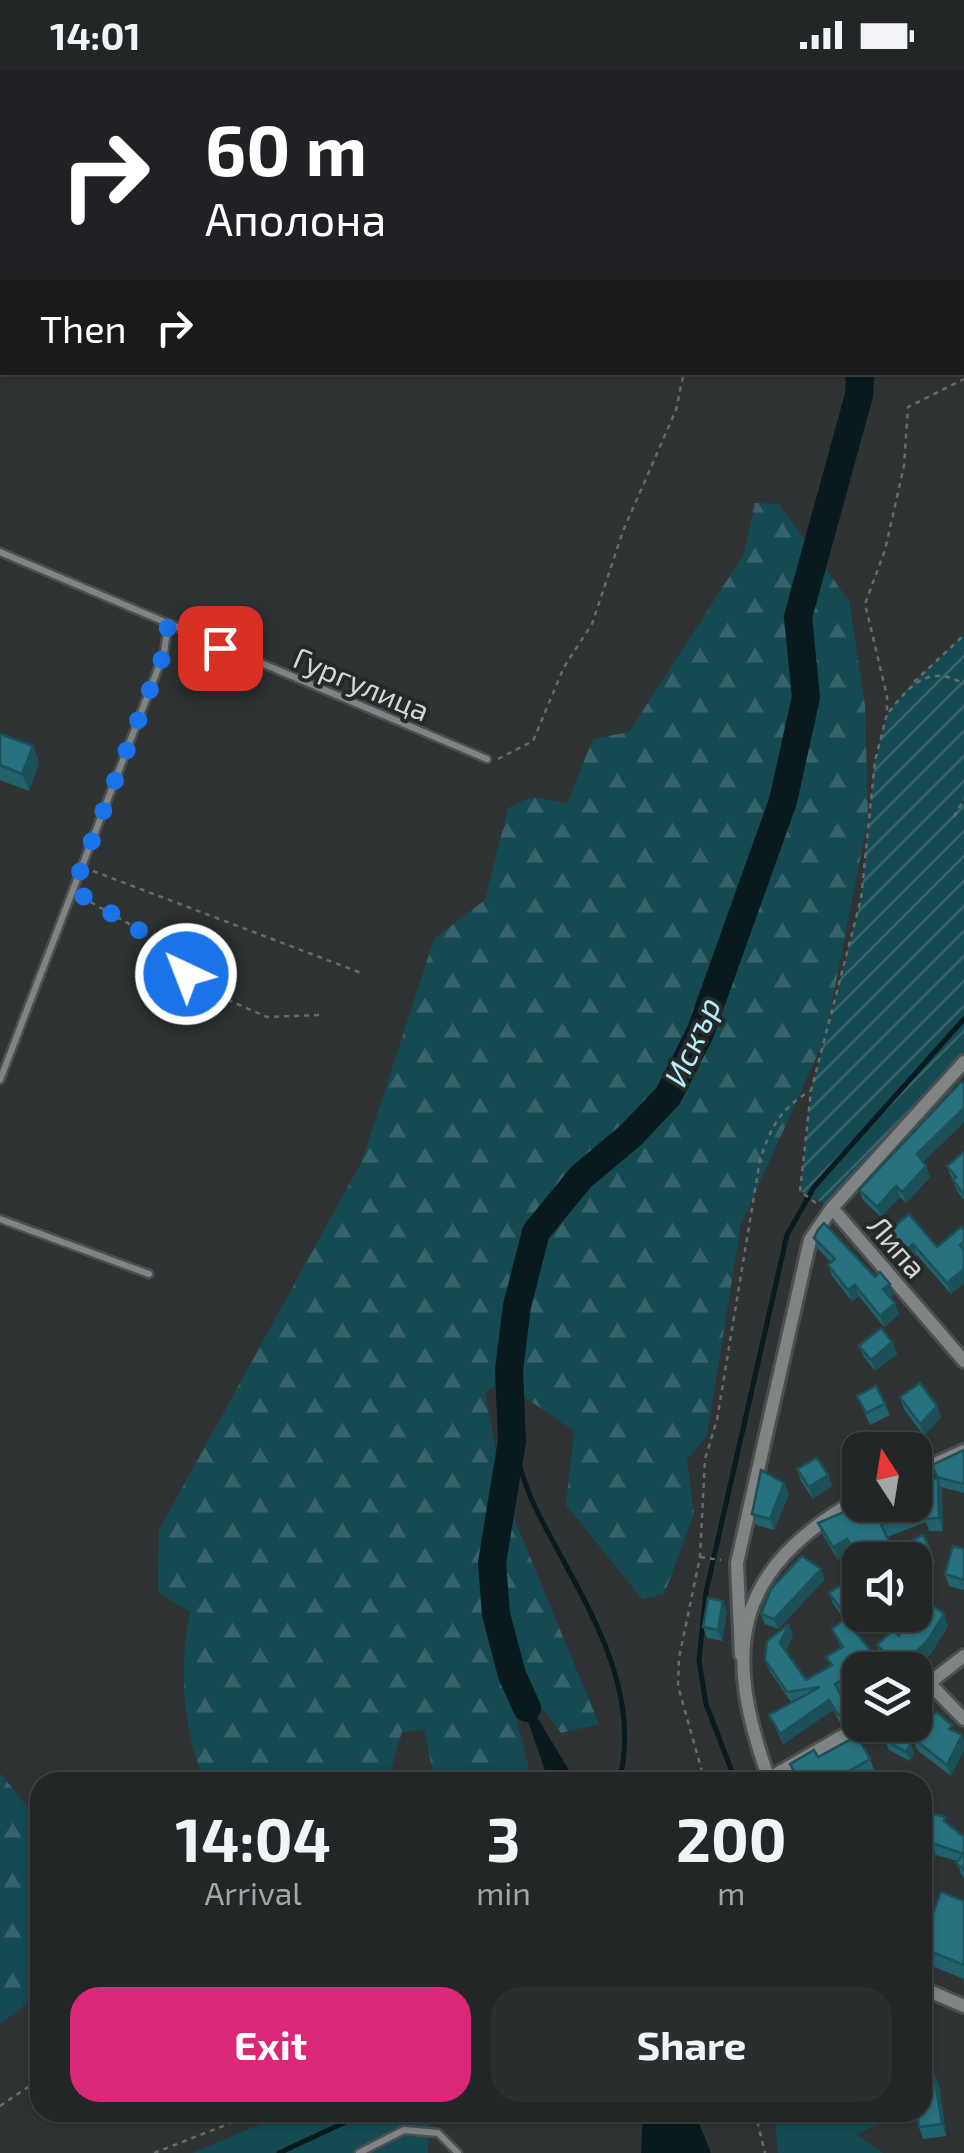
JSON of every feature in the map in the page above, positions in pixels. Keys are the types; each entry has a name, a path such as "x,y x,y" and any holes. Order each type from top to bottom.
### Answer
{"street":[{"path":"766,1772 746,1714 737,1563 810,1240 825,1206 964,1062"},
{"name":"Липа","path":"825,1206 964,1362"},
{"path":"932,1465 964,1451"},
{"path":"741,1655 757,1597 776,1559 811,1526 842,1508"},
{"path":"932,1684 964,1656"},
{"path":"932,1686 964,1718"},
{"path":"784,1772 842,1737"},
{"path":"932,1992 964,2006"}],"lane":[{"name":"Гургулица","path":"0,552 487,759"},
{"path":"0,1080 164,653 168,625"},
{"path":"0,1219 148,1274"},
{"path":"360,2153 404,2130 438,2133 458,2153"}],"path":[{"path":"487,759 526,748 538,732 564,666 592,624 623,531 676,410 683,375"},
{"path":"825,1206 800,1191 811,1091 861,899 874,760 887,714 887,696 864,604 885,550 904,466 908,406 964,379"},
{"path":"887,714 908,688 964,635"},
{"path":"908,688 930,673 948,674 964,684"},
{"path":"954,817 964,799"},
{"path":"82,866 364,974"},
{"path":"73,890 146,933 201,986 226,999 267,1016 319,1015"},
{"path":"702,1772 678,1686 679,1658 700,1557 705,1459 717,1420 760,1160 772,1124 787,1105 811,1091"},
{"path":"700,1557 725,1561"},
{"path":"0,2106 30,2086"},
{"path":"154,2153 233,2122"},
{"path":"758,2122 766,2153"}],"green space":[{"path":"755,503 779,504 849,601 865,705 868,819 825,1038 741,1224 707,1435 687,1460 694,1514 664,1594 642,1599 566,1505 574,1431 501,1381 485,1393 504,1494 599,1724 561,1733 520,1679 508,1685 530,1772 433,1772 424,1730 402,1732 390,1772 201,1772 191,1741 185,1698 184,1654 190,1612 158,1592 159,1530 362,1161 434,939 485,900 508,808 531,797 567,803 593,739 629,732 744,554"},
{"path":"964,635 964,1062 832,1208 800,1191 811,1091 861,899 875,761 887,714 908,688"},
{"path":"0,1773 30,1810 30,2002 0,2024"},
{"path":"266,2122 430,2122 428,2153 192,2153"},
{"path":"775,2122 884,2122 856,2134 883,2153 778,2153"}],"shaded area":[{"path":"512,1675 570,1772 546,1772"},
{"path":"643,2122 699,2122 711,2153 641,2153"}],"building":[{"path":"0,734 33,746 22,774 0,765"},
{"path":"961,1082 964,1108 917,1154 926,1166 902,1192 896,1186 877,1207 859,1190"},
{"path":"964,1152 964,1195 947,1166"},
{"path":"909,1214 937,1247 961,1227 964,1230 964,1242 960,1245 964,1250 964,1269 947,1283 913,1244 897,1258 880,1239"},
{"path":"824,1223 875,1277 880,1272 890,1284 883,1289 895,1303 880,1316 855,1285 848,1290 828,1265 835,1259 814,1238"},
{"path":"881,1328 892,1342 871,1360 859,1346"},
{"path":"920,1383 937,1406 920,1424 900,1397"},
{"path":"876,1386 885,1404 866,1413 857,1396"},
{"path":"964,1450 964,1484 937,1477 932,1465"},
{"path":"817,1458 828,1475 809,1487 797,1469"},
{"path":"761,1470 784,1483 770,1519 752,1514"},
{"path":"938,1478 939,1518 932,1518 932,1479"},
{"path":"842,1513 842,1522 889,1522 881,1525 890,1542 847,1539 833,1547 818,1523"},
{"path":"923,1535 926,1542 908,1542"},
{"path":"953,1546 964,1549 964,1580 945,1574"},
{"path":"802,1556 821,1569 774,1619 761,1614 771,1589"},
{"path":"839,1586 842,1588 842,1610 829,1593"},
{"path":"708,1598 723,1601 718,1630 703,1627"},
{"path":"932,1605 944,1614 928,1640 916,1652 884,1652 877,1645 891,1632 899,1636 901,1632 932,1632"},
{"path":"842,1621 842,1632 855,1632 872,1652 842,1652 842,1680 835,1684 842,1697 842,1713 838,1715 829,1700 780,1734 769,1715 820,1687 787,1692 765,1660 767,1641 789,1624 780,1643 806,1680 832,1665 826,1657 843,1647 832,1629"},
{"path":"936,1712 952,1725 949,1729 962,1735 947,1765 918,1742 932,1742 932,1717"},
{"path":"846,1742 860,1742 870,1759 849,1772 794,1772 790,1764 814,1750 818,1757"},
{"path":"888,1742 911,1742 906,1752"},
{"path":"932,1814 945,1817 944,1821 964,1837 964,1854 932,1843"},
{"path":"964,1854 964,1870 956,1863"},
{"path":"941,1892 964,1901 964,1965 932,1952 932,1915"},
{"path":"932,2074 942,2124 919,2127 918,2122 932,2122"}],"waterway":[{"name":"Искър","path":"527,1708 512,1675 496,1614 492,1563 512,1441 509,1370 517,1306 536,1232 581,1177 631,1135 668,1096 700,1033 783,801 806,697 798,617 859,395 860,375"},
{"path":"732,1772 706,1704 699,1661 706,1592 787,1235 814,1187 964,1019"},
{"path":"512,1441 531,1499 587,1605 615,1673 623,1709 625,1745 621,1772"},
{"path":"279,2153 346,2122"}],"route":[{"path":"186,974 146,933 118,920 73,890 164,653 168,625 220,648"}]}
